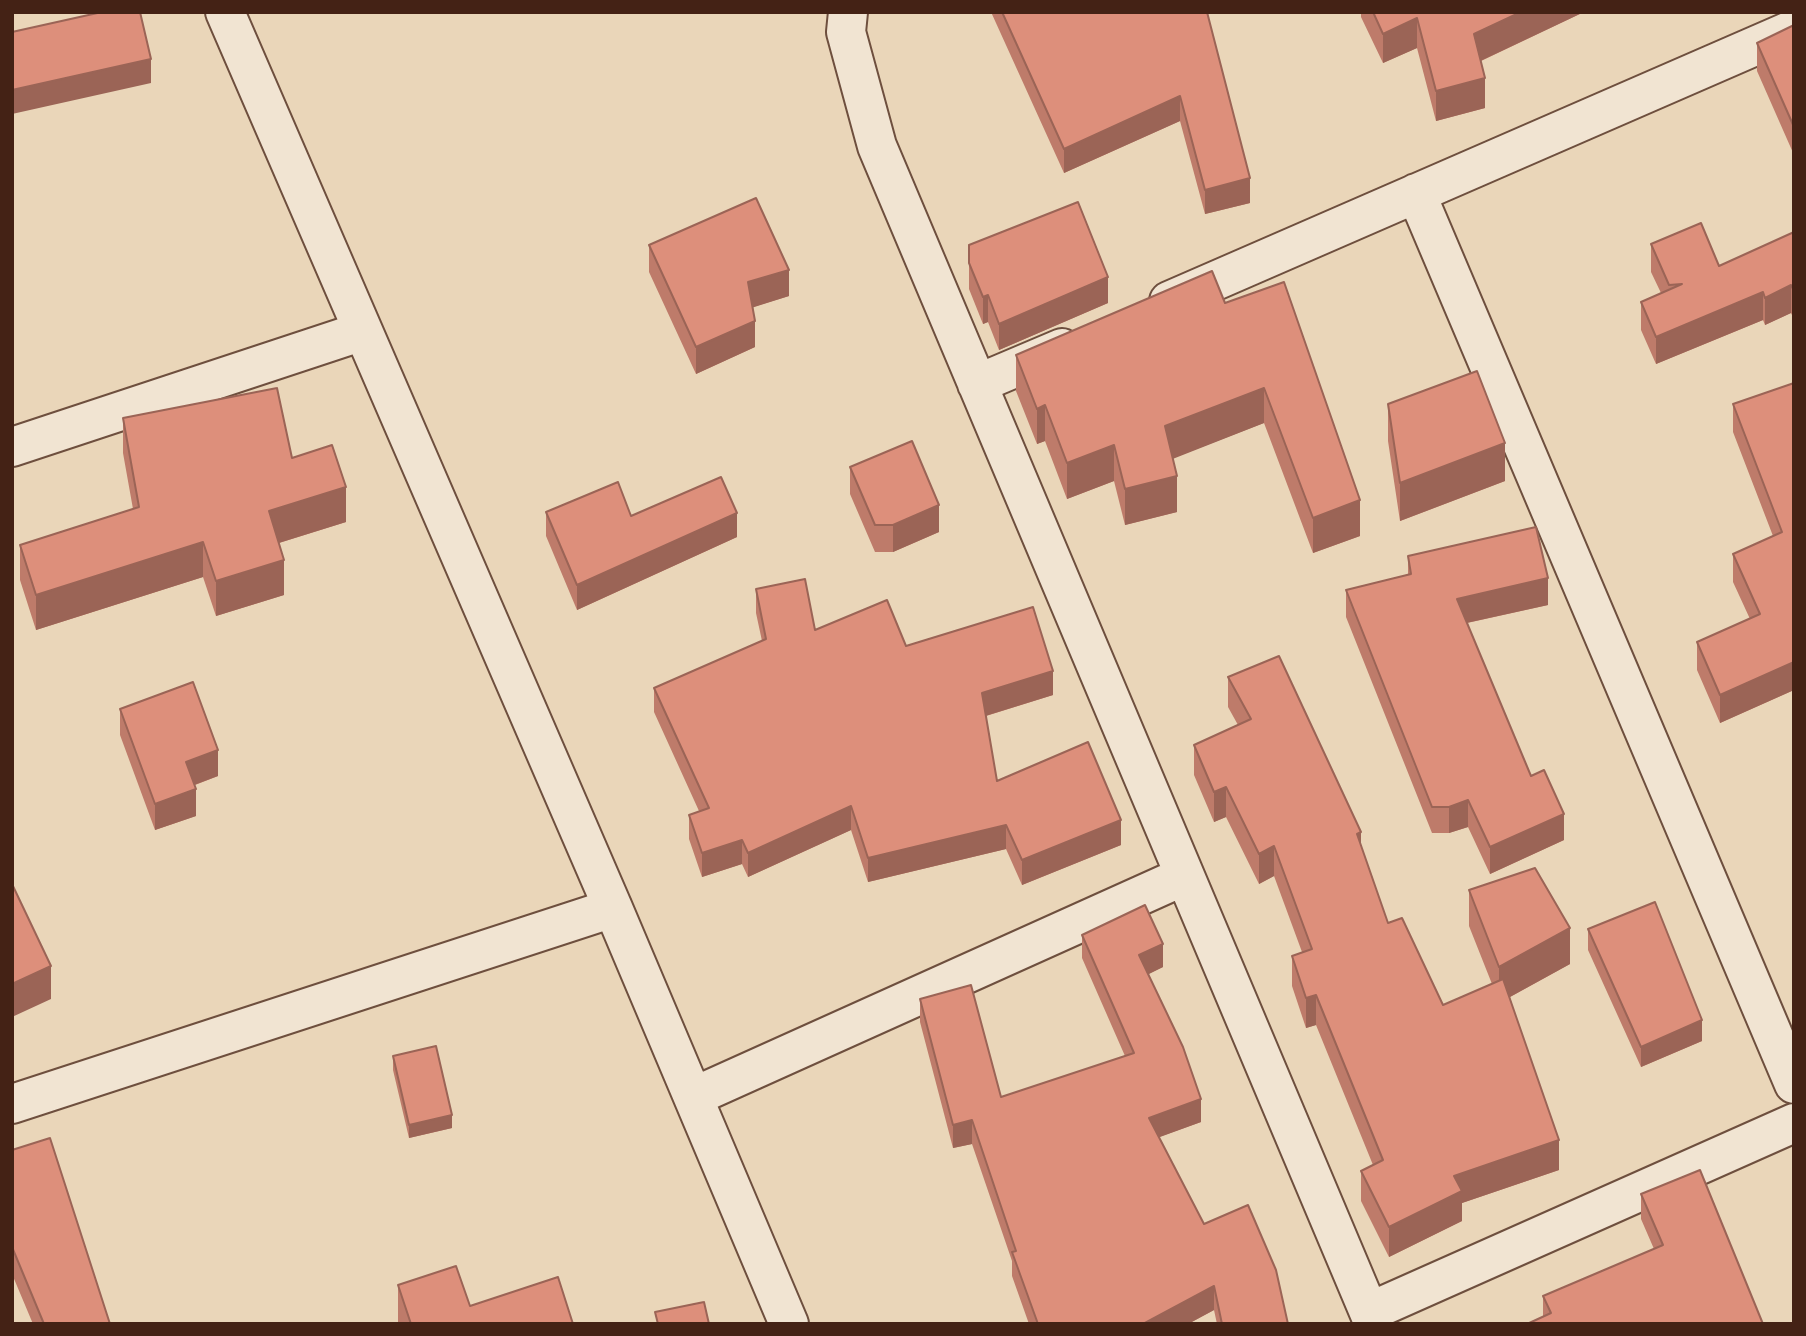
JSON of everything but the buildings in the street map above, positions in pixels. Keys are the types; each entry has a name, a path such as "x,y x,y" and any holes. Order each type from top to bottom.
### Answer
{"street":[{"path":"225,12 613,908 789,1324"},
{"path":"848,12 846,32 877,146 1371,1318 1794,1123"},
{"path":"1140,314 1794,29"},
{"path":"1416,194 1794,1084"},
{"path":"12,447 363,331"},
{"path":"977,384 1090,335"},
{"path":"693,1097 1184,876"},
{"path":"12,1104 613,908"}]}
